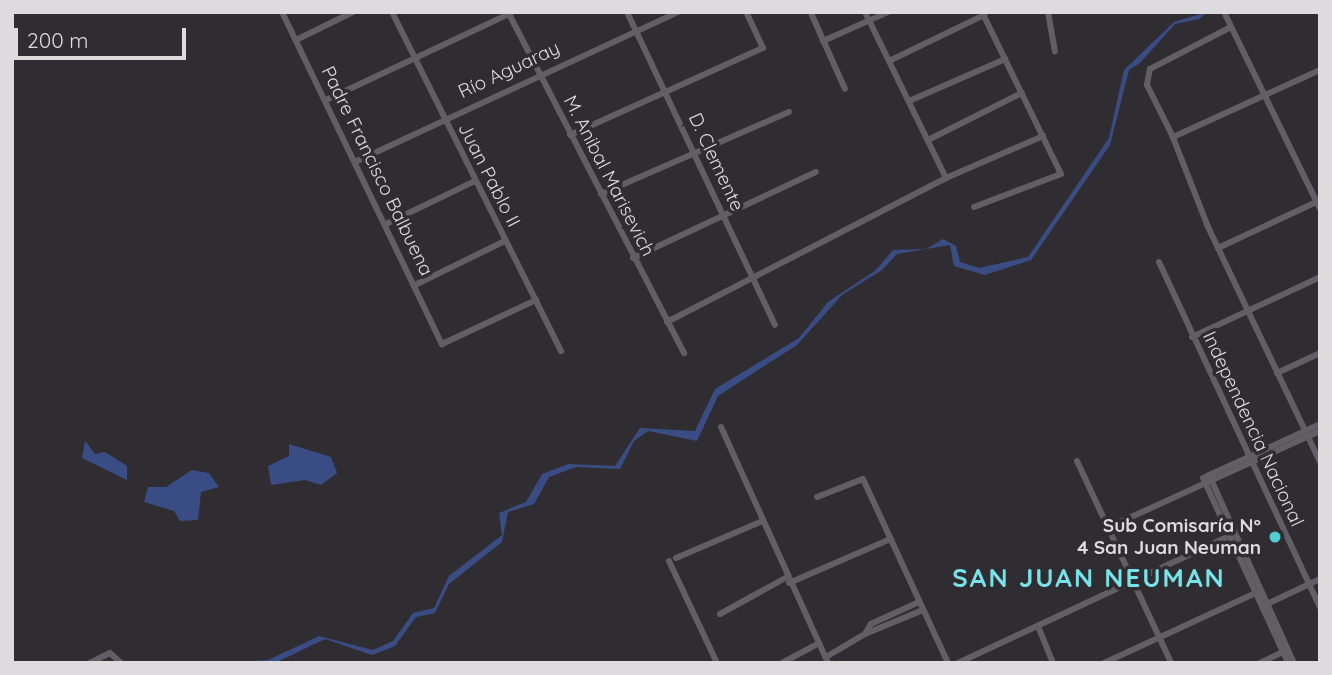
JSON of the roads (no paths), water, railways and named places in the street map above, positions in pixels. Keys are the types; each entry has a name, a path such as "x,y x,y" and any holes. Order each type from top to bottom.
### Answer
{"street":[{"name":"Padre Francisco Balbuena","path":"282,12 442,344 536,300"},
{"path":"296,40 354,12"},
{"name":"Juan Pablo II","path":"392,12 561,351"},
{"name":"D. Clemente","path":"627,12 775,326"},
{"name":"Río Aguaray","path":"355,162 538,73 678,12"},
{"path":"570,135 763,48 746,12"},
{"path":"865,12 946,178"},
{"path":"823,41 888,12"},
{"path":"1048,12 1055,51"},
{"path":"326,100 509,13"},
{"name":"M. Anibal Marisevich","path":"509,13 684,353"},
{"path":"811,13 845,89"},
{"path":"889,61 983,14 1061,174 974,207"},
{"path":"1218,248 1318,206 1225,14"},
{"path":"1231,27 1150,69 1147,85 1172,135 1208,227 1320,462"},
{"path":"909,101 1005,59"},
{"path":"1172,135 1265,97 1320,70"},
{"path":"928,140 1022,93"},
{"path":"601,194 789,111"},
{"path":"667,322 946,178 1043,136"},
{"path":"633,258 816,172"},
{"path":"386,224 475,181"},
{"path":"415,285 505,241"},
{"name":"Independencia Nacional","path":"1158,261 1320,608"},
{"path":"1192,337 1320,277"},
{"path":"1277,373 1320,353"},
{"path":"1107,528 1306,434 1320,424"},
{"path":"721,428 760,523 827,660 865,634 923,610"},
{"path":"1306,434 1320,431"},
{"path":"1077,461 1171,663"},
{"path":"817,497 863,479 948,663"},
{"path":"1206,480 1265,605 1288,663"},
{"path":"717,663 673,559 760,523"},
{"path":"958,663 1232,534"},
{"path":"720,614 788,580 890,539"},
{"path":"1265,605 1320,579"},
{"path":"1104,663 1258,591"},
{"path":"865,634 872,624 919,602"},
{"path":"1038,626 1053,663"},
{"path":"782,663 819,643"},
{"path":"1260,663 1285,651"},
{"path":"1285,651 1294,663"},
{"path":"90,663 110,653 121,663"}],"water":[{"path":"1207,12 1199,19 1175,24 1140,63 1129,70 1110,145 1031,260 985,275 954,266 950,245 897,254 882,270 842,295 797,345 718,396 697,441 648,431 634,441 620,469 576,467 549,477 534,504 508,512 502,542 449,584 435,613 416,617 395,646 372,655 325,639 275,663 222,663 268,660 319,636 373,650 393,641 413,613 434,608 449,576 502,535 499,513 526,502 542,474 568,464 615,466 640,428 695,431 715,389 799,338 828,302 876,270 893,250 926,249 943,239 956,246 960,262 979,268 1028,257 1109,138 1124,70 1174,22"},
{"path":"85,441 95,454 105,452 127,466 127,480 82,458"},
{"path":"289,444 331,457 337,473 321,485 305,480 271,485 268,466 289,456"},
{"path":"192,470 209,473 219,487 201,492 198,520 180,521 174,511 144,502 148,487 166,487"}],"place":[{"name":"Sub Comisaría N° 4 San Juan Neuman","path":"1275,537"}],"district":[{"name":"SAN JUAN NEUMAN","path":"1089,578"}]}
